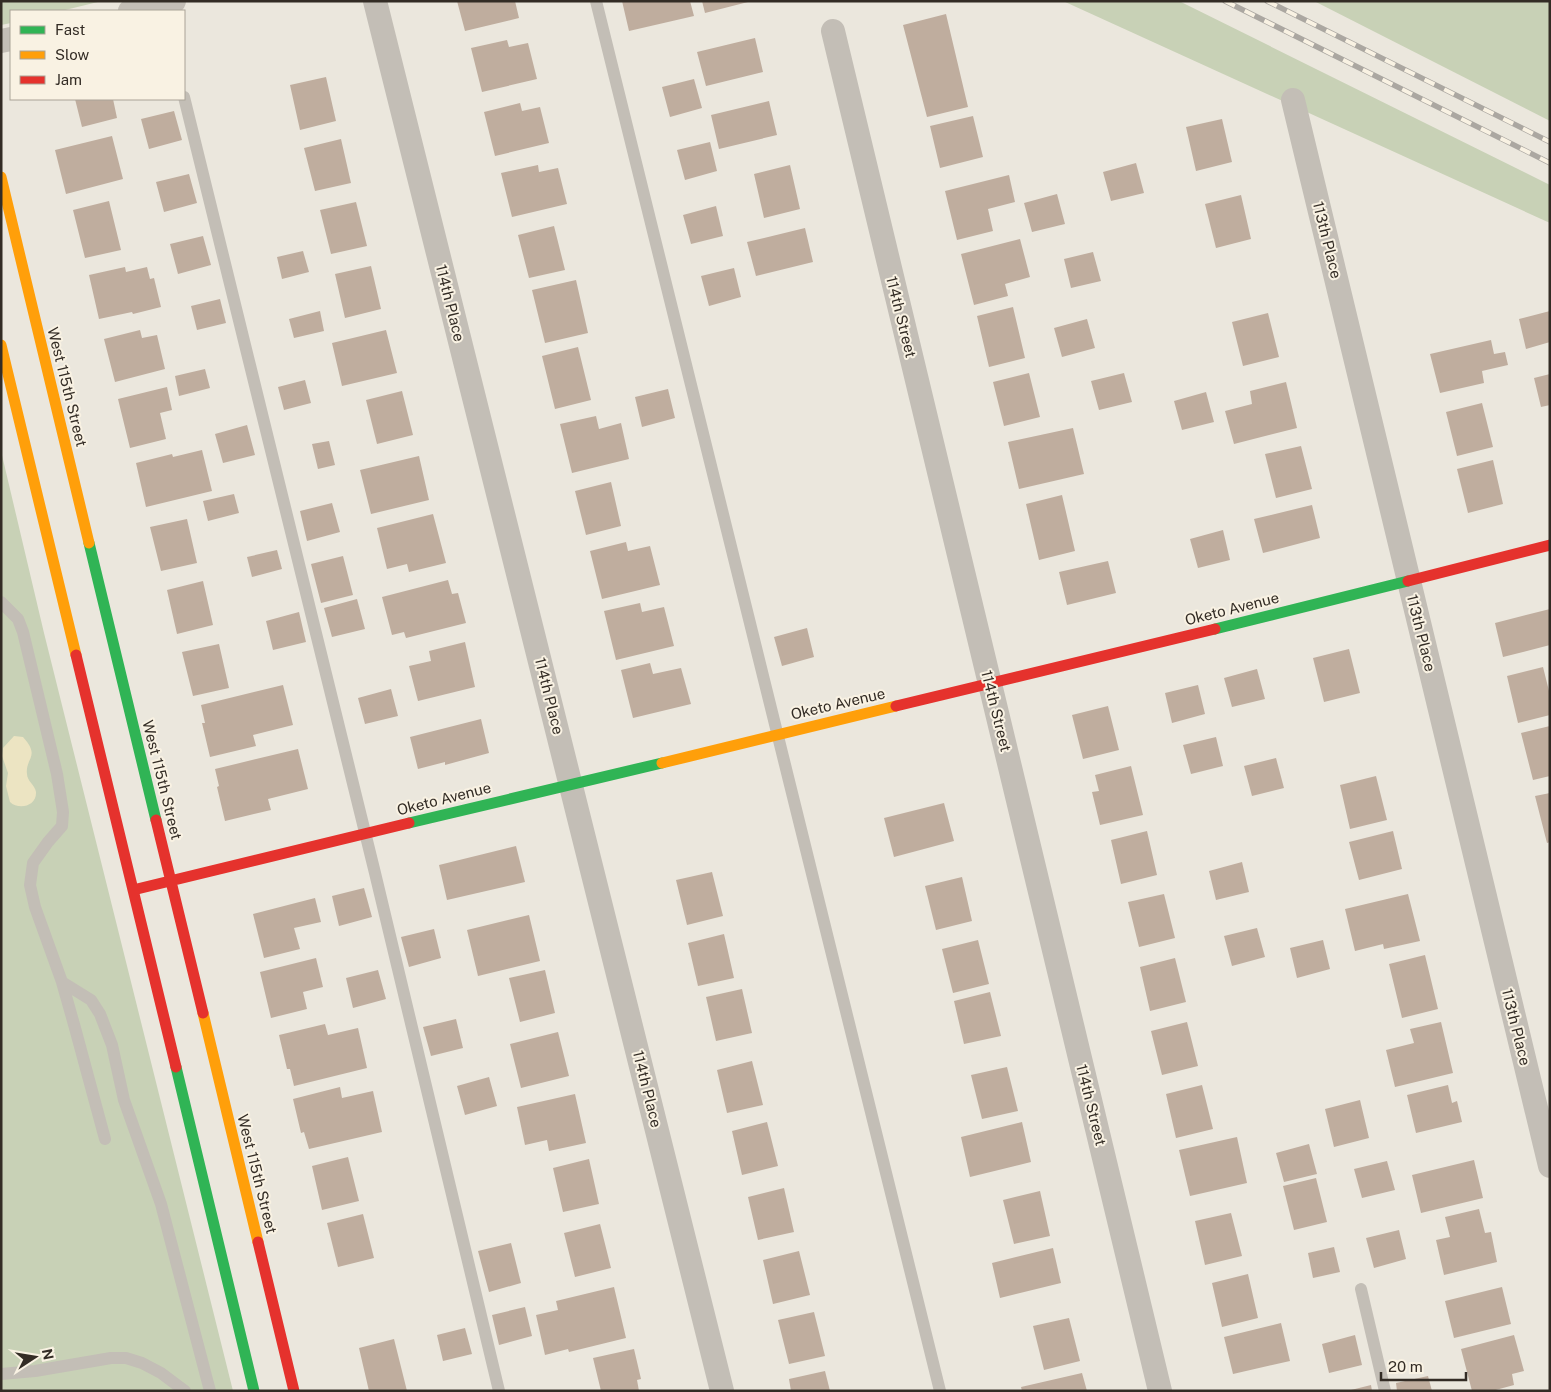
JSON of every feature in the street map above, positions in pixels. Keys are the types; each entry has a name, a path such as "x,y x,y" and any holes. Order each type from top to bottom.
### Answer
{"street":[{"name":"114th Place","path":"375,1 722,1391"},
{"path":"137,10 166,6"},
{"name":"114th Street","path":"832,31 1160,1391"},
{"name":"113th Place","path":"1293,100 1550,1166"},
{"name":"West 115th Street","path":"1,177 294,1391"},
{"path":"1,345 254,1391"},
{"name":"Oketo Avenue","path":"133,890 990,684 1550,545"}],"lane":[{"path":"596,1 940,1391"},
{"path":"185,100 500,1391"},
{"path":"1,602 18,619 23,632 57,774 63,812 62,826 33,863 30,885 35,907 62,982 105,1139"},
{"path":"62,982 92,1000 100,1014 112,1045 124,1100 161,1204 210,1391"},
{"path":"1361,1289 1385,1391"},
{"path":"1,1374 35,1371 111,1358 126,1358 142,1363 161,1373 185,1391"}],"green space":[{"path":"1,1 102,1 65,10 10,10 10,23 1,25"},
{"path":"1063,1 1179,1 1550,185 1550,223"},
{"path":"1314,1 1550,1 1550,121"},
{"path":"1,451 44,633 233,1391 1,1391"}],"sand":[{"path":"14,736 23,737 32,753 27,774 36,792 33,801 26,806 18,806 10,802 6,786 8,773 2,756 3,748"}],"building":[{"path":"457,1 515,1 519,18 465,31"},
{"path":"622,1 690,1 694,16 629,31"},
{"path":"702,1 748,1 748,2 705,13"},
{"path":"946,14 968,107 927,117 903,25"},
{"path":"755,38 763,72 706,86 697,52"},
{"path":"507,40 509,47 528,43 537,79 482,92 471,48"},
{"path":"326,77 336,121 300,130 290,85"},
{"path":"694,79 702,108 670,117 662,87"},
{"path":"75,100 113,100 117,118 82,127"},
{"path":"769,101 777,135 719,149 711,115"},
{"path":"520,103 522,111 540,107 549,143 495,156 484,112"},
{"path":"174,111 182,140 149,149 141,119"},
{"path":"973,116 983,157 940,168 930,126"},
{"path":"1222,119 1232,162 1196,171 1186,127"},
{"path":"112,136 123,179 66,194 55,150"},
{"path":"341,139 351,183 315,191 304,148"},
{"path":"710,142 717,171 685,180 677,150"},
{"path":"1136,163 1144,193 1111,201 1103,172"},
{"path":"538,165 539,172 558,168 567,204 512,217 501,173"},
{"path":"790,165 800,209 764,218 754,174"},
{"path":"189,174 197,203 164,212 156,182"},
{"path":"1009,175 1015,202 988,209 993,231 957,240 945,191"},
{"path":"1057,194 1065,224 1032,232 1024,203"},
{"path":"1241,195 1251,239 1216,248 1205,204"},
{"path":"109,201 121,250 85,258 73,210"},
{"path":"356,202 367,246 331,254 320,210"},
{"path":"716,206 723,236 691,244 683,215"},
{"path":"554,226 565,270 529,278 518,235"},
{"path":"805,228 813,262 756,276 747,242"},
{"path":"203,236 211,265 178,274 170,244"},
{"path":"1020,239 1030,277 1005,284 1008,296 974,305 961,254"},
{"path":"303,251 309,272 282,279 277,257"},
{"path":"1093,252 1101,281 1071,288 1064,259"},
{"path":"371,266 381,309 345,318 335,274"},
{"path":"125,267 126,272 147,267 150,279 154,278 161,307 133,314 132,312 99,319 89,275"},
{"path":"734,268 741,297 709,306 701,276"},
{"path":"576,280 588,333 545,343 532,290"},
{"path":"220,299 226,323 197,330 191,306"},
{"path":"1013,307 1025,358 989,367 977,316"},
{"path":"320,311 324,331 294,338 289,319"},
{"path":"1550,311 1550,342 1526,349 1519,319"},
{"path":"1268,313 1279,357 1243,366 1232,322"},
{"path":"1087,319 1095,348 1062,357 1054,328"},
{"path":"140,330 142,338 157,335 165,369 115,382 104,339"},
{"path":"386,330 397,373 342,386 332,343"},
{"path":"1491,340 1494,354 1505,352 1508,365 1482,371 1484,383 1440,393 1430,354"},
{"path":"578,347 591,400 555,409 542,356"},
{"path":"205,369 210,388 179,396 175,376"},
{"path":"1029,373 1040,417 1004,426 993,382"},
{"path":"1124,373 1132,402 1099,410 1091,381"},
{"path":"1550,374 1550,405 1541,407 1534,378"},
{"path":"305,380 311,403 284,410 278,387"},
{"path":"1286,382 1297,428 1234,444 1225,411 1252,404 1250,391"},
{"path":"167,387 172,410 160,413 166,439 130,448 118,399"},
{"path":"668,389 675,418 642,427 635,397"},
{"path":"402,391 413,435 377,444 366,400"},
{"path":"1206,392 1214,422 1182,430 1174,401"},
{"path":"1482,403 1493,447 1457,456 1446,412"},
{"path":"596,416 599,429 621,423 629,459 572,473 560,424"},
{"path":"247,425 255,455 223,463 215,434"},
{"path":"1073,428 1084,474 1019,489 1008,442"},
{"path":"329,441 335,465 318,469 312,444"},
{"path":"1301,446 1312,489 1276,498 1265,454"},
{"path":"202,450 212,491 146,507 136,463 172,454 173,457"},
{"path":"419,456 429,500 371,514 360,470"},
{"path":"1493,460 1503,504 1468,513 1457,469"},
{"path":"611,482 621,526 586,535 575,491"},
{"path":"234,494 239,513 208,521 203,501"},
{"path":"1062,495 1075,551 1039,560 1026,504"},
{"path":"332,503 340,532 307,541 300,511"},
{"path":"1312,505 1320,538 1263,553 1254,519"},
{"path":"433,514 446,563 409,572 407,564 387,569 377,528"},
{"path":"187,519 197,563 161,571 150,527"},
{"path":"1223,530 1230,560 1198,568 1190,539"},
{"path":"626,542 628,551 650,546 660,585 602,599 590,551"},
{"path":"277,550 282,569 252,577 247,557"},
{"path":"343,556 353,595 321,603 311,564"},
{"path":"1108,561 1116,593 1067,605 1059,572"},
{"path":"448,580 452,594 458,593 466,623 406,638 404,632 392,635 382,597"},
{"path":"203,581 213,625 177,634 167,590"},
{"path":"357,599 365,629 332,637 324,608"},
{"path":"640,603 642,612 664,607 674,646 616,660 604,611"},
{"path":"1550,609 1550,645 1503,657 1495,623"},
{"path":"299,612 306,642 273,650 266,621"},
{"path":"807,628 814,657 782,666 774,637"},
{"path":"465,642 475,687 418,701 409,666 431,661 429,651"},
{"path":"219,644 229,688 193,696 182,652"},
{"path":"1349,649 1360,693 1324,702 1313,658"},
{"path":"650,663 653,674 681,668 691,704 633,718 621,670"},
{"path":"1543,667 1550,695 1550,715 1518,723 1507,676"},
{"path":"1257,669 1265,699 1232,707 1224,678"},
{"path":"283,685 293,725 253,735 256,746 210,757 202,723 205,723 201,705"},
{"path":"1198,685 1205,714 1172,723 1165,693"},
{"path":"391,689 398,716 365,724 358,698"},
{"path":"1108,706 1119,750 1083,759 1072,715"},
{"path":"481,719 489,753 445,765 445,762 418,769 410,737"},
{"path":"1550,726 1550,776 1533,780 1521,733"},
{"path":"1216,737 1223,766 1191,774 1183,745"},
{"path":"298,749 308,789 268,799 271,810 225,821 215,769"},
{"path":"1276,758 1284,788 1252,796 1244,766"},
{"path":"1131,766 1143,815 1100,825 1092,792 1099,791 1095,775"},
{"path":"1376,776 1387,820 1350,829 1340,785"},
{"path":"1550,793 1550,842 1547,843 1535,796"},
{"path":"944,803 954,841 894,857 884,818"},
{"path":"1147,831 1157,875 1121,884 1111,840"},
{"path":"1393,831 1402,869 1359,880 1349,842"},
{"path":"516,846 525,882 447,900 439,865"},
{"path":"1242,862 1249,892 1216,900 1209,871"},
{"path":"712,872 723,916 687,925 676,880"},
{"path":"962,877 972,921 936,930 925,886"},
{"path":"364,888 372,917 339,926 332,896"},
{"path":"1164,894 1175,938 1139,947 1128,902"},
{"path":"1408,894 1420,941 1384,949 1383,944 1355,951 1345,909"},
{"path":"315,898 321,922 294,928 300,949 264,958 253,914"},
{"path":"529,915 540,961 478,976 467,930"},
{"path":"1257,928 1265,957 1232,966 1224,936"},
{"path":"434,929 441,958 409,967 401,937"},
{"path":"724,934 734,978 698,986 688,943"},
{"path":"978,940 989,984 953,993 942,949"},
{"path":"1323,940 1330,969 1297,978 1290,948"},
{"path":"1425,955 1438,1009 1402,1018 1389,964"},
{"path":"316,958 323,987 303,992 307,1009 271,1018 260,972"},
{"path":"1175,958 1186,1002 1150,1011 1140,967"},
{"path":"378,970 386,999 353,1008 346,978"},
{"path":"545,970 555,1013 520,1022 509,978"},
{"path":"742,989 752,1033 716,1041 706,997"},
{"path":"990,992 1001,1036 964,1044 954,1001"},
{"path":"456,1019 463,1048 431,1056 423,1027"},
{"path":"1187,1022 1198,1066 1162,1075 1151,1031"},
{"path":"1441,1022 1453,1073 1395,1087 1386,1050 1414,1043 1410,1029"},
{"path":"325,1024 328,1035 358,1028 367,1068 294,1086 290,1069 287,1069 279,1035"},
{"path":"558,1032 569,1076 521,1088 510,1044"},
{"path":"752,1061 763,1105 727,1113 717,1070"},
{"path":"1007,1067 1018,1111 982,1119 971,1075"},
{"path":"489,1077 497,1106 465,1115 457,1086"},
{"path":"1202,1085 1213,1129 1176,1138 1166,1094"},
{"path":"1448,1085 1452,1103 1457,1101 1462,1122 1416,1133 1407,1095"},
{"path":"340,1087 342,1098 373,1091 382,1132 309,1149 304,1132 301,1133 293,1099"},
{"path":"575,1094 586,1143 549,1151 547,1140 525,1145 517,1107"},
{"path":"1360,1100 1369,1138 1334,1147 1325,1109"},
{"path":"767,1122 778,1166 742,1175 732,1131"},
{"path":"1022,1122 1031,1162 970,1177 961,1137"},
{"path":"1237,1137 1247,1183 1190,1196 1179,1150"},
{"path":"1309,1144 1317,1174 1284,1182 1276,1153"},
{"path":"348,1157 359,1201 322,1210 312,1166"},
{"path":"589,1159 599,1204 563,1212 553,1168"},
{"path":"1474,1160 1483,1198 1421,1213 1412,1175"},
{"path":"1387,1161 1395,1190 1362,1198 1354,1169"},
{"path":"1316,1178 1327,1222 1294,1230 1283,1186"},
{"path":"784,1188 794,1232 758,1240 748,1197"},
{"path":"1040,1191 1050,1236 1014,1244 1003,1200"},
{"path":"1479,1209 1485,1233 1491,1232 1497,1262 1444,1275 1436,1240 1450,1237 1445,1217"},
{"path":"1231,1213 1242,1256 1205,1265 1195,1221"},
{"path":"363,1214 374,1258 338,1267 327,1223"},
{"path":"600,1224 611,1268 575,1277 564,1233"},
{"path":"1399,1230 1406,1259 1374,1268 1366,1238"},
{"path":"511,1243 521,1283 489,1292 478,1251"},
{"path":"1334,1247 1340,1272 1313,1278 1308,1253"},
{"path":"1053,1248 1061,1283 1000,1298 992,1263"},
{"path":"799,1251 810,1295 773,1304 763,1260"},
{"path":"1248,1274 1258,1318 1222,1327 1212,1283"},
{"path":"614,1287 626,1338 569,1352 568,1349 545,1355 536,1315 558,1310 556,1301"},
{"path":"1502,1287 1511,1324 1454,1338 1445,1301"},
{"path":"525,1307 532,1336 499,1345 492,1315"},
{"path":"814,1312 825,1356 789,1364 778,1320"},
{"path":"1069,1318 1080,1361 1044,1370 1033,1326"},
{"path":"1281,1323 1290,1361 1233,1374 1224,1337"},
{"path":"465,1328 472,1354 443,1361 437,1335"},
{"path":"1355,1335 1362,1365 1329,1373 1322,1344"},
{"path":"1514,1335 1524,1371 1512,1374 1514,1385 1492,1391 1472,1391 1461,1349"},
{"path":"394,1339 407,1391 369,1391 359,1348"},
{"path":"634,1349 641,1379 637,1380 639,1391 601,1391 593,1358"},
{"path":"825,1371 830,1391 791,1391 789,1379"},
{"path":"1082,1373 1087,1391 1022,1391 1021,1387"},
{"path":"1428,1376 1432,1391 1397,1391 1396,1383"},
{"path":"1371,1385 1372,1391 1351,1391 1351,1390"}],"railway":[{"path":"1225,1 1550,163"},
{"path":"1267,1 1550,142"}],"traffic: fast":[{"path":"89,543 156,820"},
{"path":"1215,629 1408,581"},
{"path":"409,823 662,763"},
{"path":"176,1067 254,1391"}],"traffic: slow":[{"path":"1,177 89,543"},
{"path":"1,345 76,655"},
{"path":"662,763 896,706"},
{"path":"203,1013 258,1242"}],"traffic: jam":[{"path":"1408,581 1550,545"},
{"path":"896,706 1215,629"},
{"path":"76,655 176,1067"},
{"path":"156,820 203,1013"},
{"path":"133,890 409,823"},
{"path":"258,1242 294,1391"}]}
